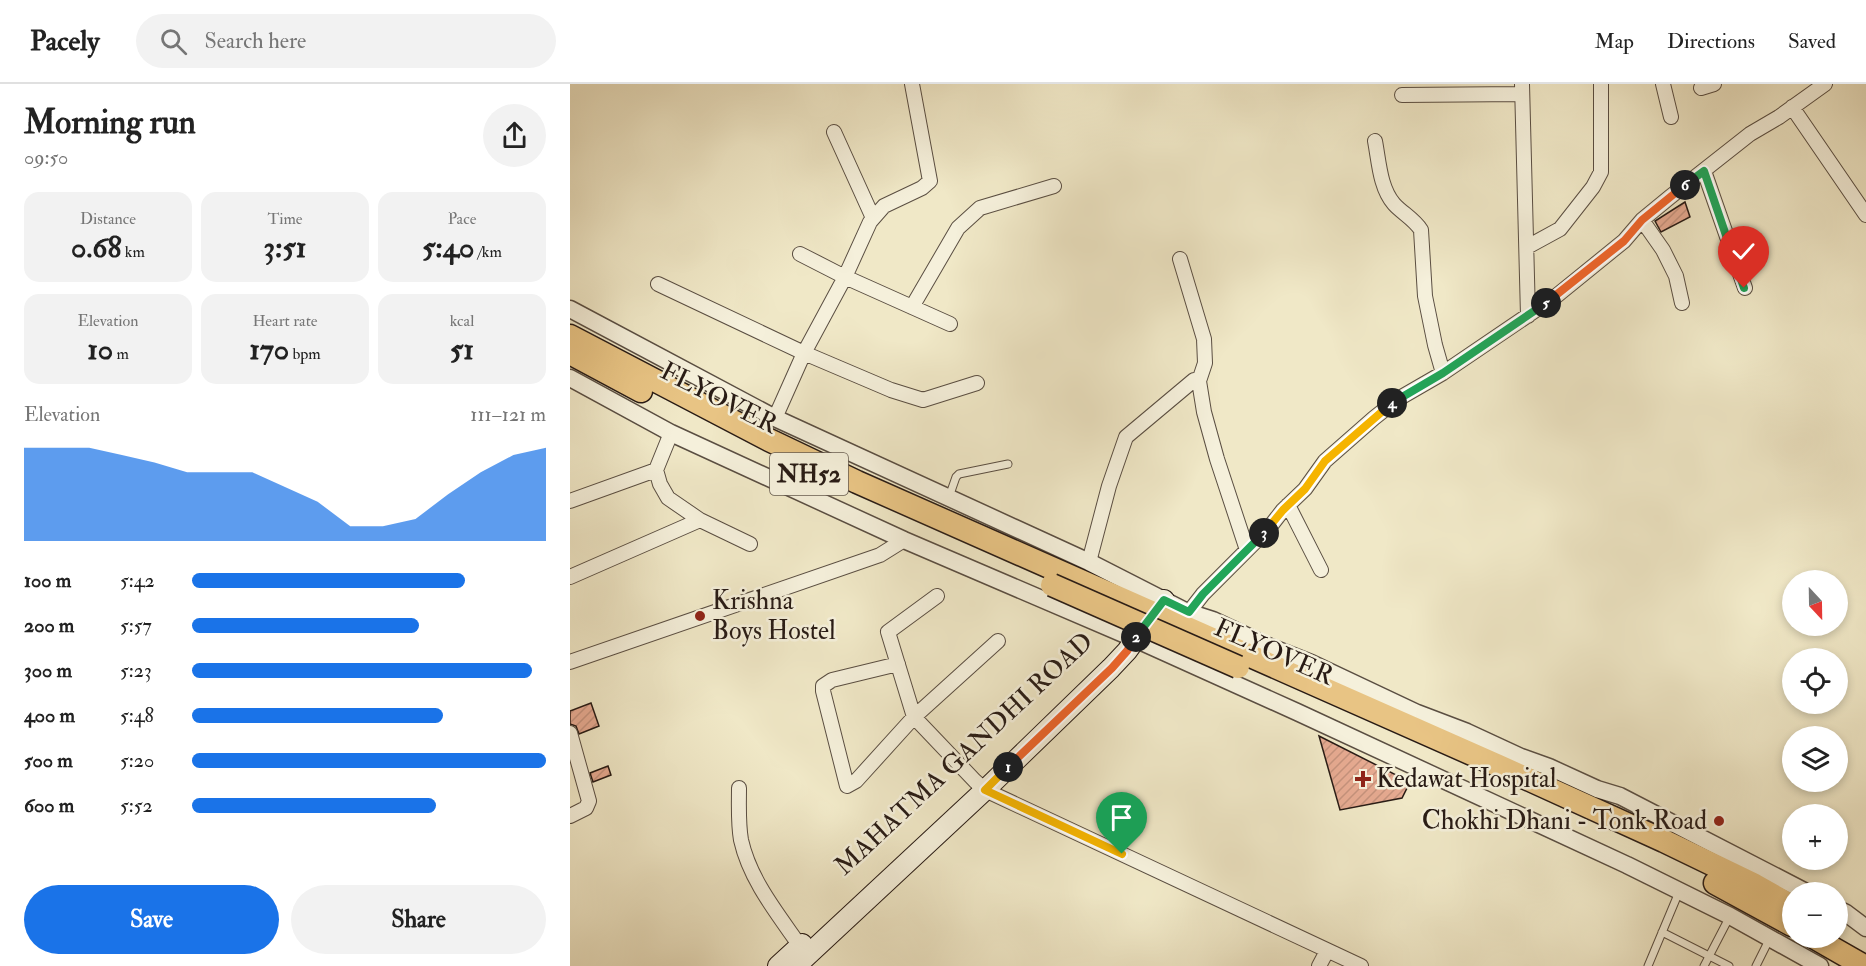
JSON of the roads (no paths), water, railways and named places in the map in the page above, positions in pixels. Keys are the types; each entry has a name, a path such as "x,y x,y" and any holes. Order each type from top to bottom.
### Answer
{"highway":[{"name":"NH52","path":"570,336 769,440 857,482 1160,607 1664,841 1782,900"},
{"name":"FLYOVER","path":"570,353 775,459 1555,808 1738,894 1782,919"},
{"path":"1848,944 1859,957"},
{"path":"1838,948 1859,957"}],"main road":[{"name":"MAHATMA GANDHI ROAD","path":"778,966 1112,668 1160,607"},
{"name":"MAHATMA GANDHI ROAD","path":"796,966 980,785"}],"street":[{"path":"775,418 804,353 845,277 873,218 884,206 922,188 930,181 912,84"},
{"path":"1527,247 1560,229 1593,187 1601,172 1601,84"},
{"path":"1663,84 1671,117"},
{"path":"1189,612 1203,594 1305,489 1325,461 1374,418 1398,399 1443,373 1528,316 1578,279 1624,241 1642,220 1750,134 1824,84"},
{"path":"1402,95 1522,89 1528,316"},
{"path":"1792,107 1866,215"},
{"path":"834,132 873,218"},
{"path":"1376,141 1384,188 1388,196 1416,222 1421,230 1425,296 1443,373"},
{"path":"1704,171 1744,288"},
{"path":"912,307 958,228 980,208 1054,186"},
{"path":"1642,220 1663,250 1676,276 1682,303"},
{"path":"800,254 845,277 950,324"},
{"path":"1180,260 1204,339 1205,363 1199,381 1204,412 1247,550"},
{"path":"658,285 884,388 923,400 977,383"},
{"path":"570,309 775,418 1089,562 1160,607 1189,612 1213,620 1417,713 1467,732 1598,789 1620,796 1787,882"},
{"path":"570,378 671,433 904,540 1135,639 1627,865 1730,916 1820,966"},
{"path":"1089,562 1109,486 1126,438 1187,384 1194,380 1199,381"},
{"path":"671,433 656,470 660,484 668,498 700,520 750,544"},
{"path":"570,501 656,470"},
{"path":"1288,505 1321,570"},
{"path":"570,577 700,520"},
{"path":"570,662 880,555 904,540"},
{"path":"937,596 888,632 914,717 980,785 1361,966"},
{"path":"898,664 832,680 823,686 845,784 853,784 914,717 998,641"},
{"path":"570,736 589,801 586,808 570,816"},
{"path":"739,788 741,840 752,871 763,893 800,946"},
{"path":"1848,914 1866,928"},
{"path":"1319,966 1327,951"}],"lane":[{"path":"949,498 956,477 960,474 1008,464"},
{"path":"1647,966 1679,892"},
{"path":"1704,966 1730,916"},
{"path":"1662,932 1729,966"},
{"path":"1756,966 1770,938"}],"place":[{"name":"Krishna Boys Hostel","path":"700,616"},
{"name":"Kedawat Hospital","path":"1363,779"},
{"name":"Chokhi Dhani - Tonk Road","path":"1719,821"}]}
